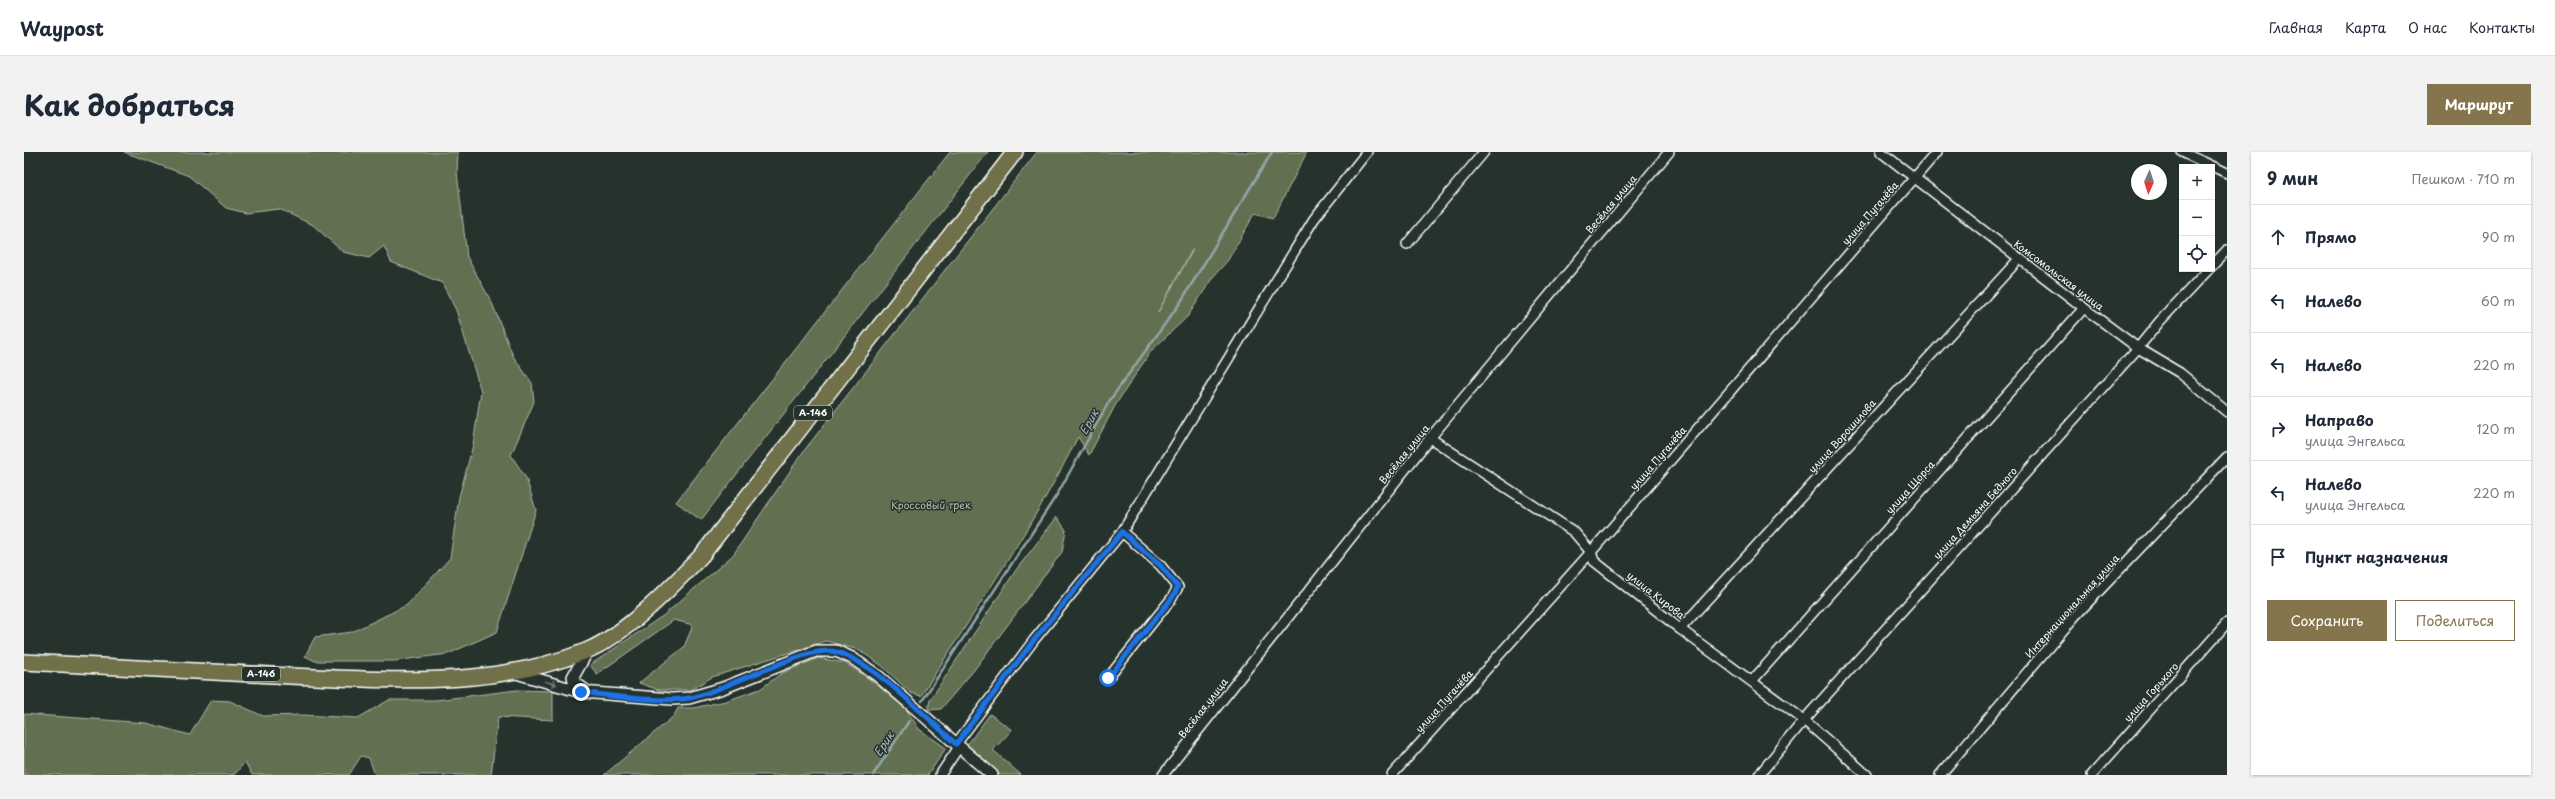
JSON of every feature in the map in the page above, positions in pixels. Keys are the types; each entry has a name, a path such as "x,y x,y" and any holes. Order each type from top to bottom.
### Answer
{"highway":[{"name":"А-146","path":"24,662 412,681 464,679 513,672 588,650 618,631 671,588 702,555 1015,152"}],"street":[{"path":"940,775 958,746 1034,640 1122,532 1314,220 1367,152"},
{"path":"1406,244 1484,152"},
{"name":"Весёлая улица","path":"1163,775 1430,438 1669,152"},
{"name":"Комсомольская улица","path":"1881,152 1916,177 2019,259 2138,348 2180,373 2227,412"},
{"name":"улица Пугачёва","path":"1392,775 1591,552 1937,152"},
{"path":"2182,152 2227,173"},
{"path":"2215,263 2227,250"},
{"name":"улица Ворошилова","path":"1680,629 2019,259"},
{"name":"улица Демьяна Бедного","path":"1759,775 1804,720 2138,348 2160,321 2206,272"},
{"name":"улица Щорса","path":"1752,681 2084,308"},
{"name":"улица Кирова","path":"1430,438 1574,532 1591,552 1594,561 1680,629 1804,720 1867,775"},
{"name":"Интернациональная улица","path":"1940,775 2075,616 2227,457"},
{"path":"1108,678 1172,598 1178,587 1160,565 1122,532"},
{"name":"улица Горького","path":"2092,775 2227,623"},
{"path":"588,650 573,677 575,683 592,694"},
{"path":"513,672 592,694 672,699 689,698 723,688 816,651 836,651 852,658 878,676 992,775"}],"green space":[{"path":"124,152 458,152 457,172 467,257 492,303 513,356 532,383 534,402 511,455 526,478 536,510 497,632 448,654 394,661 315,661 305,656 315,637 352,632 407,605 450,558 459,497 473,445 481,391 456,310 442,283 391,262 384,246 369,258 343,252 313,225 279,209 246,213 226,208 189,176"},
{"path":"950,152 988,152 701,520 676,502"},
{"name":"Кроссовый трек","path":"1037,152 1307,152 1273,218 1255,213 1228,260 1213,277 1188,316 1151,351 1116,404 1089,455 1078,437 1023,536 921,696 911,693 882,666 859,650 826,641 712,677 691,690 659,690 639,683 684,647 693,625 674,620 597,674 590,665 664,615 733,555 803,452","holes":["1192,250 1193,250 1158,312"]},
{"path":"1057,517 1066,530 1062,552 974,670 941,709 928,710 930,700 1016,570"},
{"path":"818,658 845,663 875,683 906,709 919,729 946,748 928,775 604,775 674,716 678,708 693,708 726,701 760,689 782,673"},
{"path":"517,690 553,691 553,720 498,717 491,775 375,775 369,758 361,756 349,775 252,775 245,762 234,775 24,775 24,714 146,723 190,735 211,700 230,701 263,716 302,715 358,718 389,700 436,700"},
{"path":"990,714 1012,730 993,750 1021,775 1000,775 967,745"}],"waterway":[{"name":"Ерик","path":"922,701 1058,493 1110,400 1180,303 1272,152"},
{"name":"Ерик","path":"873,775 909,721"}],"route":[{"path":"581,692 598,695 672,699 689,698 723,688 816,651 836,651 852,658 878,676 956,744 1034,640 1122,532 1160,565 1178,587 1172,598 1108,678"}]}
